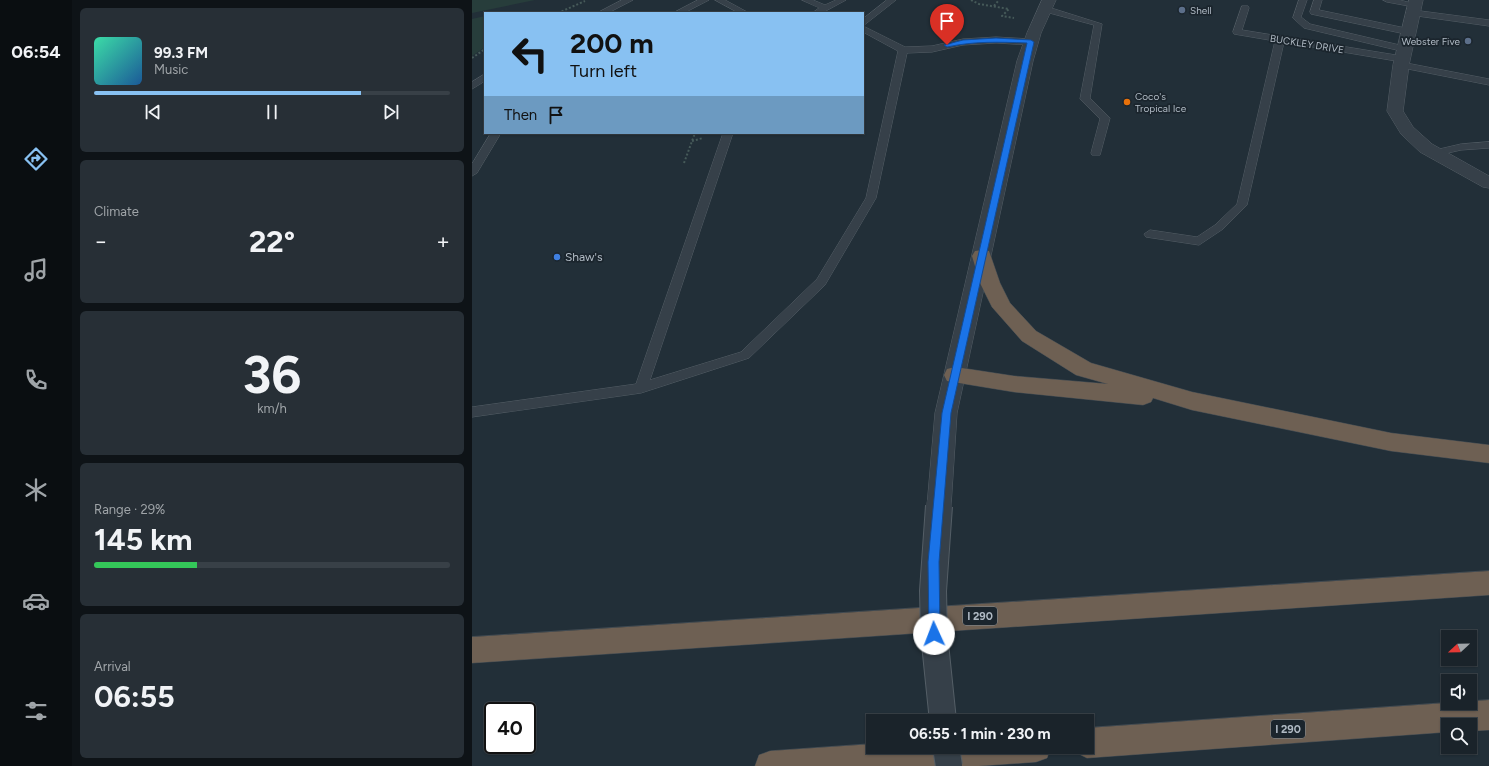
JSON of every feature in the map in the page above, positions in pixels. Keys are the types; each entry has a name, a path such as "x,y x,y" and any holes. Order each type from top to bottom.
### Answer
{"highway":[{"path":"982,256 990,283 1002,307 1029,336 1084,369 1192,401 1391,442 1489,454"},
{"path":"955,375 1014,384 1192,401"},
{"name":"I 290","path":"472,650 1489,583"},
{"name":"I 290","path":"1094,743 1489,715"},
{"path":"770,766 938,754"}],"street":[{"path":"942,714 934,634 933,592 938,506 946,413 1031,42 1047,2"},
{"path":"1414,6 1410,32 1403,58 1395,111 1407,130 1415,139 1435,153 1489,183"},
{"path":"947,754 948,766"}],"lane":[{"path":"603,12 629,0"},
{"path":"679,12 705,0"},
{"path":"718,0 743,12"},
{"path":"806,0 825,8"},
{"path":"818,12 842,0"},
{"path":"864,22 892,0"},
{"path":"1303,0 1297,18 1307,26 1403,58 1489,82"},
{"path":"1314,12 1318,0"},
{"path":"1387,0 1489,23"},
{"path":"1047,2 1098,24 1085,99 1104,118 1096,153"},
{"path":"1414,6 1432,22 1446,25"},
{"name":"BUCKLEY DRIVE","path":"1244,8 1237,32 1403,58"},
{"path":"1300,10 1410,32"},
{"path":"864,30 903,50 932,49 963,42 996,40 1031,42"},
{"path":"1479,30 1489,31"},
{"path":"1150,234 1199,241 1219,227 1242,205 1280,39"},
{"path":"472,412 641,388 745,355 821,282 871,198 903,50"},
{"path":"472,86 484,77"},
{"path":"472,173 495,134"},
{"path":"641,388 728,134"},
{"path":"1435,153 1461,146 1489,145"}],"path":[{"path":"560,12 587,0"},
{"path":"971,0 1009,9 1002,16 1014,18"},
{"path":"993,6 999,0"},
{"path":"472,58 484,50"},
{"path":"684,163 695,134"}],"green space":[{"path":"472,0 535,0 472,13"},
{"path":"484,16 484,48 472,56 472,19"}],"place":[{"name":"Shell","path":"1182,10"},
{"name":"Webster Five","path":"1468,41"},
{"name":"Coco's Tropical Ice","path":"1127,102"},
{"name":"Shaw's","path":"557,257"}],"route":[{"path":"934,634 934,562 946,413 1025,61 1031,42 996,40 963,42 947,45"}]}
